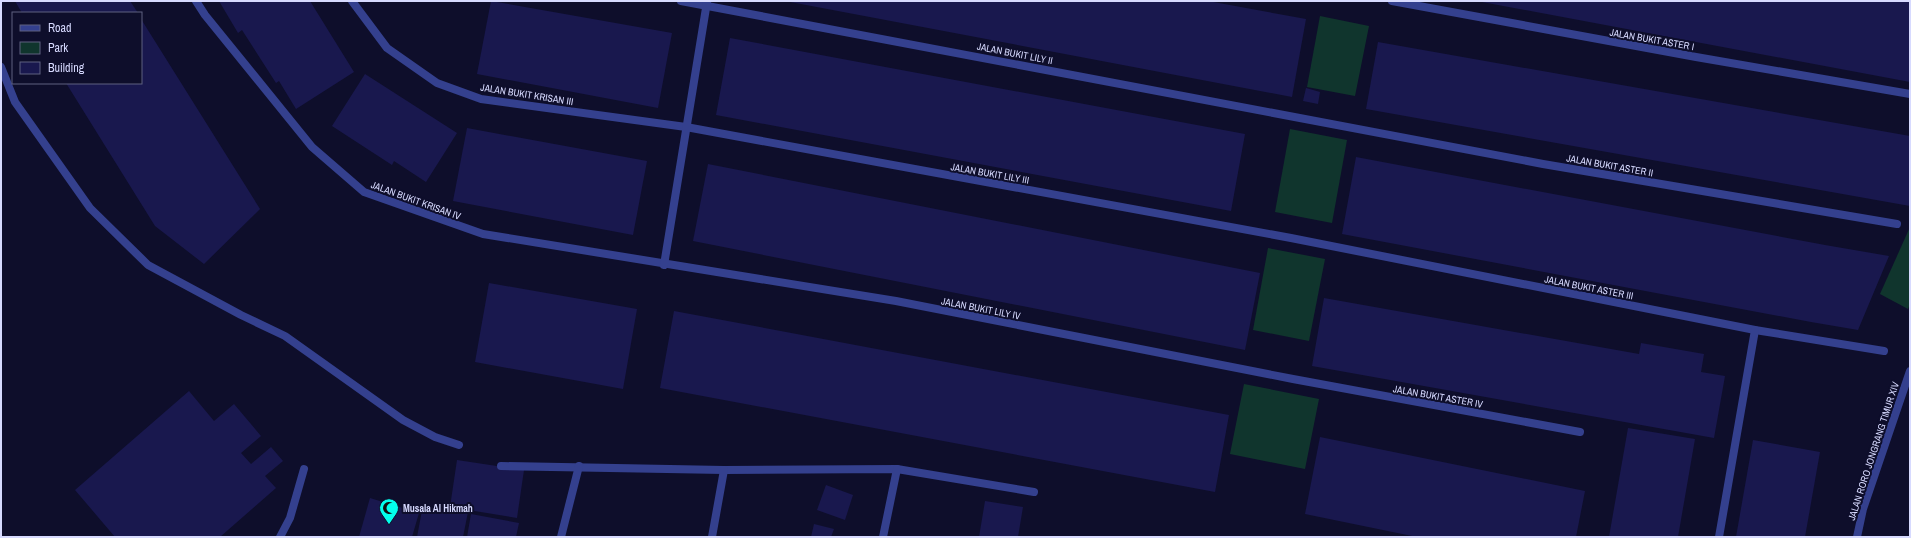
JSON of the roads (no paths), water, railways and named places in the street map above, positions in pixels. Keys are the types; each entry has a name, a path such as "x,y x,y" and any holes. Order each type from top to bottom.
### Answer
{"street":[{"name":"JALAN BUKIT KRISAN IV","path":"196,1 205,15 312,147 364,192 483,234 664,265"},
{"name":"JALAN BUKIT KRISAN III","path":"352,1 387,48 437,83 444,86 481,99 686,127"},
{"name":"JALAN BUKIT LILY II","path":"681,1 706,3 1319,122"},
{"name":"JALAN BUKIT ASTER I","path":"1392,1 1696,57 1910,94"},
{"path":"664,265 706,3"},
{"path":"1,67 15,102 90,208 148,265 241,315 285,336 403,420 435,437 459,445"},
{"name":"JALAN BUKIT ASTER II","path":"1319,122 1551,165 1897,224"},
{"name":"JALAN BUKIT LILY III","path":"686,127 1291,238"},
{"name":"JALAN BUKIT ASTER III","path":"1291,238 1754,330 1884,352"},
{"name":"JALAN BUKIT LILY IV","path":"664,265 896,301 1293,379"},
{"path":"1719,537 1754,330"},
{"name":"JALAN RORO JONGRANG TIMUR XIV","path":"1857,537 1863,509 1910,371"},
{"name":"JALAN BUKIT ASTER IV","path":"1293,379 1580,432"},
{"path":"502,466 579,466 724,470 897,469 1034,492"},
{"path":"561,537 579,466"},
{"path":"280,537 290,518 304,469"},
{"path":"883,537 897,469"},
{"path":"712,537 724,470"}],"place":[{"name":"Musala Al Hikmah","path":"389,525"}]}
